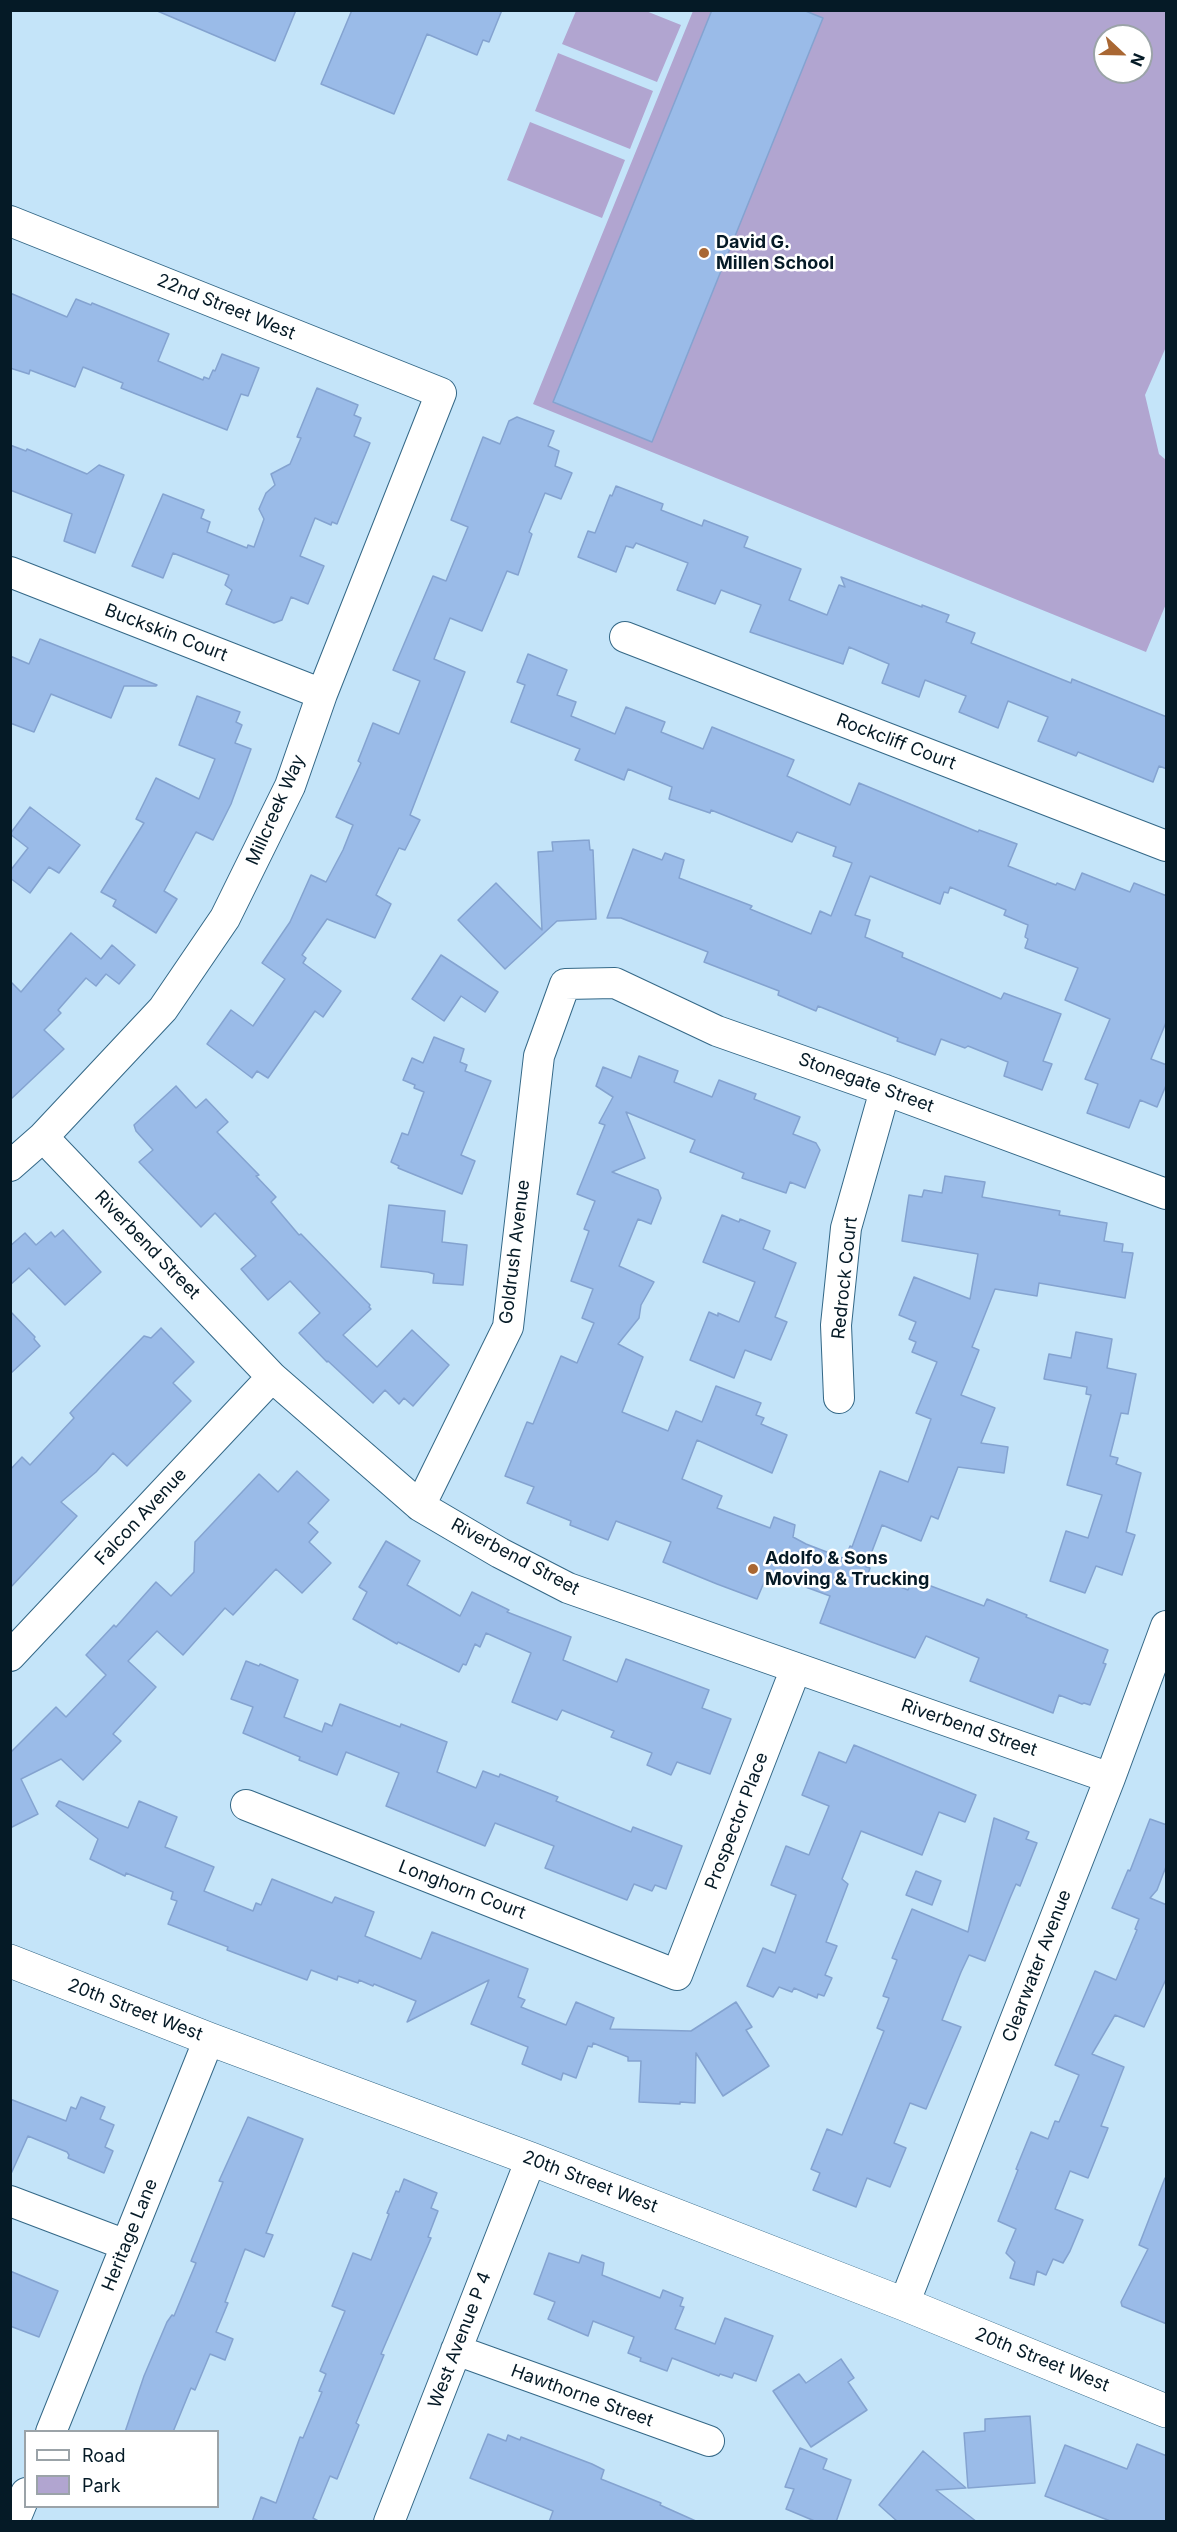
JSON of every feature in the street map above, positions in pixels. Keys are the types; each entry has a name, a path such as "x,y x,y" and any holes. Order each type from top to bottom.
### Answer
{"street":[{"name":"22nd Street West","path":"10,220 441,393"},
{"name":"Millcreek Way","path":"10,1166 43,1137 163,1009 225,918 290,786 322,694 441,393"},
{"name":"Buckskin Court","path":"10,572 322,694"},
{"name":"Rockcliff Court","path":"625,637 1167,846"},
{"name":"Stonegate Street","path":"565,984 615,983 717,1030 1167,1194"},
{"name":"Goldrush Avenue","path":"420,1506 508,1326 538,1056 565,984"},
{"name":"Redrock Court","path":"839,1398 836,1325 846,1228 885,1090"},
{"name":"Riverbend Street","path":"43,1137 273,1377 420,1506 500,1553 568,1587 1110,1778"},
{"name":"Falcon Avenue","path":"10,1656 273,1377"},
{"name":"Clearwater Avenue","path":"904,2304 1110,1778 1167,1626"},
{"name":"Prospector Place","path":"677,1975 796,1668"},
{"name":"Longhorn Court","path":"246,1805 677,1975"},
{"name":"20th Street West","path":"10,1961 209,2039 531,2158 904,2304 1167,2411"},
{"name":"Heritage Lane","path":"52,2430 209,2039"},
{"name":"West Avenue P 4","path":"389,2522 531,2158"},
{"path":"10,2201 126,2245"},
{"name":"Hawthorne Street","path":"456,2350 709,2441"},
{"path":"14,2522 24,2498"}],"green space":[{"path":"576,11 646,11 681,25 657,82 562,44"},
{"name":"David G. Millen School","path":"693,11 1166,11 1166,347 1145,395 1159,454 1166,460 1166,604 1146,652 533,404"},
{"path":"558,53 653,91 630,149 535,111"},
{"path":"530,122 625,160 602,218 507,180"}],"building":[{"path":"155,10 296,10 275,61"},
{"path":"352,10 502,10 489,42 483,40 477,55 427,34 394,114 321,84"},
{"path":"712,10 803,10 823,18 652,442 553,402"},
{"path":"10,293 67,317 76,299 91,305 92,303 169,334 158,361 203,380 204,377 209,379 213,370 215,371 222,354 259,368 248,396 241,394 227,430 121,388 123,383 83,367 75,387 30,370 29,374 10,368"},
{"path":"317,388 358,405 354,415 361,418 354,436 370,443 337,524 332,522 331,525 315,518 300,556 324,566 308,604 291,597 282,620 274,623 226,604 232,590 225,585 229,575 173,553 163,578 132,566 163,494 204,510 201,518 210,522 207,532 247,548 248,545 254,547 264,519 259,509 266,493 275,485 271,474 290,464 301,438 297,437"},
{"path":"517,417 554,431 548,446 559,451 555,466 572,473 561,499 545,493 529,532 532,534 518,575 507,571 482,631 450,618 434,659 465,672 410,815 420,820 405,850 399,848 376,895 391,904 375,938 327,919 302,955 306,958 303,963 341,991 323,1017 315,1011 268,1078 257,1071 252,1078 207,1044 231,1010 253,1026 285,979 262,963 290,922 311,875 326,882 343,850 353,825 336,817 361,763 358,761 373,723 399,734 420,681 393,670 433,576 446,581 468,527 451,520 483,437 500,444 509,421"},
{"path":"10,445 26,451 27,449 87,474 99,465 124,475 95,553 64,541 72,514 10,490"},
{"path":"616,486 663,504 661,510 702,526 704,520 748,537 744,547 801,569 789,600 827,615 839,585 845,587 841,577 949,615 946,622 975,633 971,643 1071,683 1072,679 1167,717 1167,769 1159,766 1153,782 1078,752 1076,756 1038,741 1048,717 1008,701 998,728 959,712 966,696 925,680 919,697 882,683 889,664 849,647 843,664 750,632 761,605 721,590 715,604 677,590 688,563 636,543 633,548 626,546 616,572 578,557 588,531 595,533 610,495 612,496"},
{"path":"40,639 157,685 124,686 111,718 51,694 34,732 10,723 10,656 29,664"},
{"path":"528,654 567,670 557,695 576,702 571,716 615,734 626,707 665,722 661,732 703,749 712,727 794,760 787,776 850,805 859,783 978,832 979,830 1017,844 1008,866 1056,885 1057,883 1075,890 1082,873 1130,892 1134,883 1167,896 1167,1020 1151,1059 1167,1065 1167,1083 1157,1107 1140,1100 1129,1128 1087,1113 1098,1084 1085,1079 1110,1019 1065,1000 1078,968 1025,948 1028,939 1025,937 1028,925 1004,915 1006,910 950,887 948,893 944,892 940,904 870,876 855,915 870,920 865,937 903,953 902,957 1001,999 1004,993 1061,1014 1043,1061 1052,1064 1042,1090 1004,1076 1008,1062 968,1046 965,1048 941,1039 935,1055 818,1006 816,1011 778,995 779,991 704,962 708,952 621,918 607,918 633,849 662,860 665,853 684,860 679,878 752,906 750,909 811,934 820,911 831,916 852,863 833,856 836,847 797,832 792,842 711,810 710,813 669,799 672,787 628,769 624,780 575,760 580,749 511,722 525,685 517,682"},
{"path":"197,696 240,712 236,722 242,725 235,743 251,749 231,804 213,840 196,832 164,891 177,899 156,933 113,906 116,900 101,892 144,823 136,819 156,778 199,799 215,759 179,745"},
{"path":"30,807 80,845 59,873 49,867 30,893 10,878 10,871 28,848 10,834"},
{"path":"589,840 590,850 593,850 596,919 557,921 505,969 458,920 496,883 542,930 538,852 553,851 552,842"},
{"path":"71,933 101,959 112,945 135,965 119,984 106,974 96,986 86,978 58,1010 61,1013 44,1030 64,1049 10,1100 10,981 21,992"},
{"path":"441,955 498,992 485,1012 461,996 444,1021 412,999"},
{"path":"434,1037 464,1049 460,1062 467,1065 465,1071 491,1081 461,1155 475,1161 462,1194 398,1168 399,1166 391,1162 402,1133 408,1135 424,1092 403,1080 412,1058 423,1063"},
{"path":"639,1056 678,1071 674,1082 712,1097 719,1080 756,1094 754,1099 800,1117 793,1134 816,1143 820,1150 805,1188 790,1182 786,1193 742,1178 744,1173 690,1152 695,1140 626,1112 645,1158 612,1172 658,1190 661,1198 651,1224 638,1219 619,1266 654,1282 641,1305 639,1318 618,1344 643,1357 622,1412 668,1431 676,1411 702,1422 716,1386 761,1403 756,1415 764,1418 761,1424 787,1435 772,1473 697,1440 682,1479 722,1496 717,1508 770,1528 774,1517 795,1525 793,1537 806,1544 845,1559 850,1546 852,1547 880,1471 908,1482 931,1419 916,1413 937,1362 912,1352 916,1342 909,1339 916,1322 899,1315 914,1277 970,1299 978,1254 902,1241 909,1195 922,1197 924,1190 942,1193 945,1176 985,1182 982,1197 1060,1211 1059,1215 1107,1223 1104,1241 1123,1244 1122,1252 1133,1253 1125,1298 1039,1283 1037,1296 995,1289 972,1347 979,1350 961,1395 995,1408 981,1443 1008,1447 1004,1473 958,1467 938,1519 931,1516 921,1541 882,1525 866,1567 870,1568 868,1574 908,1590 915,1580 984,1606 987,1599 1108,1650 1103,1663 1106,1664 1090,1705 1059,1695 1053,1713 970,1681 979,1658 926,1636 915,1658 820,1623 830,1596 768,1573 757,1599 717,1584 663,1562 671,1542 616,1521 608,1540 570,1525 571,1521 527,1503 534,1487 505,1476 527,1422 533,1424 561,1356 577,1363 594,1323 582,1318 593,1289 571,1281 589,1231 584,1229 595,1201 577,1194 605,1125 599,1123 613,1097 596,1086 603,1067 631,1078"},
{"path":"176,1086 196,1108 206,1099 228,1122 217,1132 259,1175 256,1176 276,1197 271,1202 299,1235 301,1234 370,1305 371,1309 343,1335 377,1367 412,1330 449,1365 413,1406 404,1398 399,1404 385,1390 373,1403 327,1362 299,1333 320,1313 290,1281 268,1300 241,1269 256,1256 215,1213 201,1227 139,1162 153,1150 136,1131 134,1125"},
{"path":"389,1205 445,1211 442,1242 467,1245 463,1285 433,1283 434,1274 428,1272 381,1267"},
{"path":"722,1215 739,1222 740,1219 770,1231 763,1249 796,1263 775,1317 787,1322 771,1360 745,1350 734,1378 690,1360 709,1312 718,1316 718,1313 739,1322 755,1282 703,1262"},
{"path":"63,1230 101,1272 65,1305 29,1268 10,1285 10,1246 25,1233 36,1245 51,1232 55,1237"},
{"path":"10,1311 35,1337 34,1339 40,1346 10,1374"},
{"path":"161,1328 194,1362 173,1383 191,1401 127,1466 113,1453 96,1472 61,1502 77,1516 10,1588 10,1470 22,1457 30,1465 74,1418 70,1413 106,1375 144,1336 151,1338"},
{"path":"1076,1332 1112,1339 1107,1368 1136,1374 1128,1414 1121,1413 1110,1456 1118,1458 1116,1464 1141,1473 1126,1532 1135,1535 1122,1575 1096,1566 1085,1593 1050,1581 1066,1531 1088,1538 1102,1495 1067,1485 1091,1395 1086,1394 1087,1387 1044,1379 1049,1354 1071,1358"},
{"path":"297,1471 329,1500 308,1523 318,1532 309,1542 331,1563 302,1593 276,1569 233,1615 225,1608 183,1655 157,1631 128,1661 156,1687 113,1734 121,1741 83,1780 61,1759 21,1779 38,1814 10,1828 10,1753 56,1707 66,1717 106,1675 86,1655 114,1625 116,1627 156,1582 171,1596 194,1572 195,1542 259,1474 278,1492"},
{"path":"386,1541 420,1561 407,1585 460,1616 472,1592 509,1610 507,1612 571,1637 563,1660 617,1682 626,1659 709,1690 702,1708 731,1719 710,1774 677,1762 671,1775 647,1765 652,1753 611,1737 614,1731 562,1710 557,1720 512,1702 531,1653 486,1633 480,1647 475,1644 466,1665 463,1664 459,1672 398,1642 397,1644 353,1619 367,1592 359,1587"},
{"path":"246,1661 259,1666 260,1664 298,1680 284,1717 322,1732 325,1723 332,1726 340,1704 447,1742 437,1772 476,1788 483,1771 499,1777 500,1774 558,1797 556,1801 631,1832 633,1827 682,1846 666,1889 655,1885 652,1891 634,1884 627,1900 545,1868 554,1846 495,1823 485,1846 386,1806 399,1773 346,1752 337,1775 299,1760 300,1757 243,1733 253,1707 231,1699"},
{"path":"854,1745 976,1795 965,1822 939,1812 922,1855 861,1831 842,1879 848,1884 826,1942 837,1946 825,1975 832,1978 824,1996 818,1994 817,1998 794,1988 792,1992 779,1987 773,1997 747,1986 763,1948 775,1953 796,1895 771,1885 786,1846 809,1855 829,1806 802,1795 819,1752 846,1763"},
{"path":"59,1801 128,1828 139,1801 177,1817 165,1847 214,1867 204,1891 253,1911 256,1903 261,1905 272,1879 332,1903 335,1897 374,1912 365,1936 421,1959 432,1932 528,1969 518,1997 525,2000 521,2007 566,2025 576,2002 614,2018 610,2029 691,2031 736,2002 752,2027 746,2030 769,2066 723,2096 696,2053 695,2103 639,2102 641,2061 628,2061 628,2057 593,2043 592,2047 588,2046 576,2078 563,2073 561,2080 522,2064 528,2047 471,2024 489,1980 407,2022 416,2001 374,1984 373,1986 359,1980 358,1983 338,1976 337,1980 311,1970 307,1980 227,1950 228,1947 168,1924 177,1901 171,1899 173,1892 126,1873 125,1876 90,1859 98,1839 56,1806"},
{"path":"994,1818 1029,1832 1026,1839 1037,1843 1020,1886 1016,1884 985,1961 969,1955 961,1972 942,2020 961,2027 926,2109 910,2103 894,2143 906,2148 890,2187 867,2178 856,2207 813,2190 820,2173 811,2169 827,2129 842,2135 884,2031 877,2028 889,1998 883,1996 897,1960 892,1958 912,1909 968,1932"},
{"path":"1150,1819 1167,1825 1167,1864 1157,1890 1150,1898 1167,1905 1167,1977 1144,2027 1115,2015 1092,2054 1124,2067 1101,2126 1108,2128 1088,2178 1070,2171 1055,2209 1083,2220 1063,2263 1053,2259 1046,2275 1037,2271 1034,2285 1010,2278 1015,2262 1006,2253 1016,2229 998,2221 1031,2132 1048,2139 1055,2121 1059,2122 1079,2075 1055,2065 1095,1971 1116,1980 1137,1930 1135,1929 1139,1919 1112,1908 1128,1870 1130,1871"},
{"path":"916,1871 941,1881 932,1905 906,1895"},
{"path":"81,2097 105,2107 100,2119 114,2125 105,2147 113,2151 104,2173 68,2158 67,2152 28,2136 10,2176 10,2099 66,2121 71,2107 76,2109"},
{"path":"248,2117 303,2139 266,2233 273,2235 264,2257 245,2249 225,2302 228,2303 216,2332 233,2339 225,2360 210,2354 195,2390 191,2388 174,2430 126,2430 144,2376 167,2322 172,2315 174,2316 196,2263 191,2261 223,2182 219,2181"},
{"path":"1165,2178 1167,2179 1167,2324 1122,2306 1121,2302 1148,2249 1139,2245"},
{"path":"404,2179 437,2193 431,2208 438,2211 428,2237 431,2238 381,2354 384,2355 356,2423 359,2425 337,2479 330,2476 313,2518 320,2522 252,2522 261,2497 276,2503 300,2437 303,2438 322,2392 319,2391 326,2374 320,2371 345,2311 332,2306 353,2253 371,2260 389,2214 387,2213"},
{"path":"549,2253 579,2263 582,2255 604,2263 602,2275 660,2298 663,2290 683,2298 680,2306 684,2307 675,2329 715,2344 725,2318 773,2336 756,2381 734,2373 732,2378 720,2374 719,2376 672,2358 667,2371 640,2361 641,2358 628,2353 634,2337 593,2321 588,2336 548,2319 555,2302 534,2294"},
{"path":"10,2271 58,2291 39,2337 10,2326"},
{"path":"841,2359 854,2378 848,2382 867,2410 811,2447 773,2391 799,2374 806,2383"},
{"path":"1030,2416 1035,2483 968,2488 964,2433 985,2431 985,2419"},
{"path":"488,2434 506,2441 508,2435 520,2440 521,2437 592,2464 604,2470 601,2479 661,2503 660,2505 698,2522 549,2522 553,2511 470,2478"},
{"path":"1137,2444 1167,2456 1167,2522 1113,2522 1045,2496 1065,2445 1127,2469"},
{"path":"800,2448 827,2459 823,2469 851,2480 836,2522 817,2522 786,2509 794,2489 785,2487"},
{"path":"923,2451 966,2488 936,2490 977,2522 898,2522 879,2505"}],"place":[{"name":"David G. Millen School","path":"704,253"},
{"name":"Adolfo & Sons Moving & Trucking","path":"753,1569"}]}
